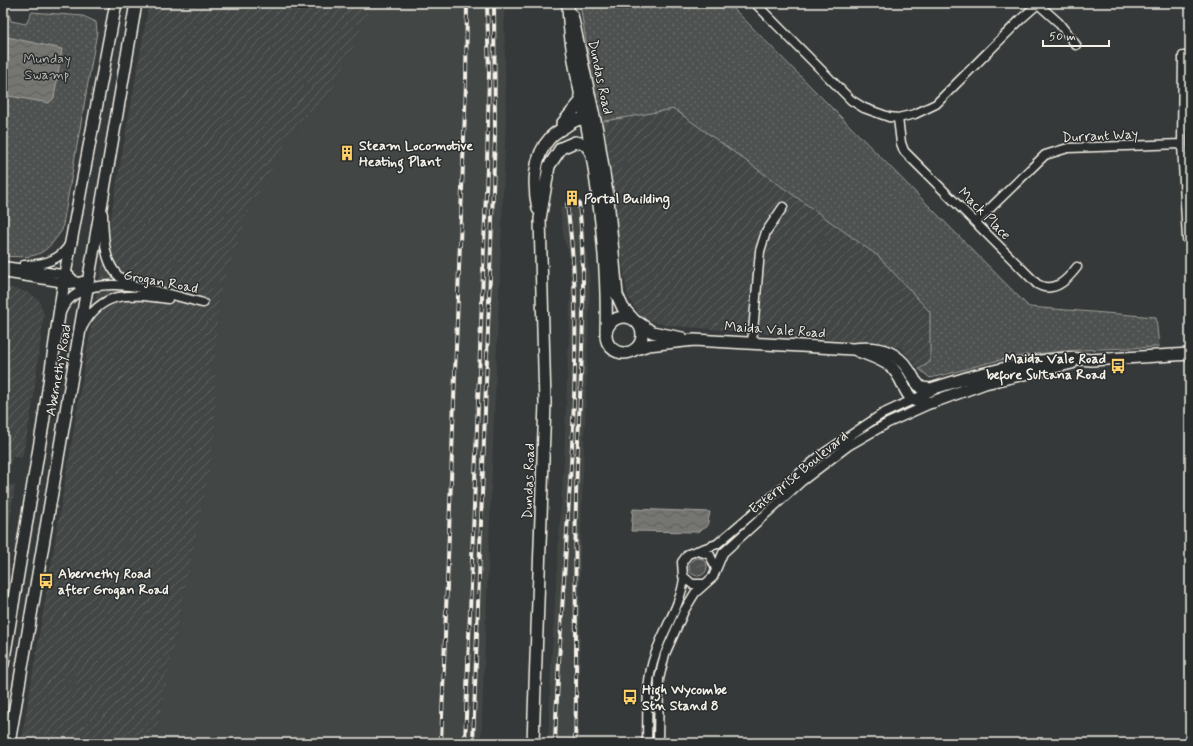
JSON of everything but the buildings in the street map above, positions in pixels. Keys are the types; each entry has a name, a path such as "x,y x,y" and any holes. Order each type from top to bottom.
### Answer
{"main road":[{"name":"Abernethy Road","path":"3,664 64,279 116,3"},
{"name":"Abernethy Road","path":"10,743 84,311 85,290 91,268 136,3"},
{"name":"Dundas Road","path":"568,3 577,30 590,125 591,152 611,281"},
{"name":"Dundas Road","path":"568,3 568,30 581,101 590,125 608,199 611,281"},
{"name":"Dundas Road","path":"533,743 545,403 540,219 536,197 537,171 542,150 551,136 581,101"},
{"name":"Dundas Road","path":"551,136 572,122 590,125"},
{"name":"Dundas Road","path":"540,219 549,166 561,148 590,125"},
{"path":"569,143 582,142 591,152"},
{"name":"Maida Vale Road","path":"611,281 620,302 635,321 652,332 694,340 853,349 878,349 894,354 904,362 915,380"},
{"name":"Maida Vale Road","path":"611,281 606,332 609,344 618,352 624,353 636,349 694,340"},
{"path":"606,332 609,326 617,319 628,317 635,321 642,333 640,344 636,349"},
{"name":"Maida Vale Road","path":"853,349 890,366 895,370 907,395 917,399"},
{"path":"917,399 933,402 1008,377 1091,360 1190,354"},
{"path":"915,380 924,389 936,389 973,376 1031,362 1069,358 1091,360"}],"street":[{"path":"755,3 851,100 864,108 889,117 898,118 915,114 936,104 1021,19 1039,4 1058,22 1076,45"},
{"path":"1190,56 1183,56 1182,144 1187,239 1190,239"},
{"name":"Mack Place","path":"898,118 901,143 904,151 1043,287 1048,288 1059,284 1068,278 1077,268"},
{"name":"Durrant Way","path":"976,222 1050,152 1068,148 1182,144"},
{"path":"103,199 107,254 111,269 120,278 138,287"},
{"path":"752,343 760,251 766,232 783,207"},
{"path":"3,266 28,265 53,260 62,254 69,245 73,232"},
{"path":"3,266 78,283 85,290"},
{"path":"78,283 87,276 91,268"},
{"path":"3,273 64,279"},
{"name":"Grogan Road","path":"58,320 67,302 85,290 106,285 138,287 203,303 140,296 116,297 103,303 92,313 82,328 78,342"},
{"path":"912,411 917,399 915,380"},
{"path":"899,405 903,396 902,384"},
{"path":"917,399 936,389"},
{"name":"Enterprise Boulevard","path":"647,743 650,682 653,661 680,597 684,578 682,562 688,554 717,544 821,455 865,424 899,405 917,399"},
{"name":"Enterprise Boulevard","path":"658,743 659,679 665,654 684,611 695,593 713,577 719,559 728,547 802,481 848,446 912,411 933,402"},
{"path":"697,551 710,555 714,559 716,569"},
{"path":"684,578 692,584 706,583"}],"shaded area":[{"path":"60,3 104,3 102,10"},
{"path":"149,3 371,3 355,44 330,95 287,141 251,206 220,292 215,354 215,443 154,743 21,743 92,322"},
{"path":"371,3 504,3 506,121 481,743 154,743 215,443 215,354 220,292 251,206 287,141 330,95 355,44"},
{"path":"674,109 878,256 930,312 930,362 919,369 901,348 884,344 665,325 642,318 628,297 599,122"},
{"path":"582,206 590,285 580,557 580,657 577,743 548,743 551,666 564,459 571,286 569,253 564,240 560,208"},
{"path":"3,287 21,290 31,294 39,300 44,314 31,415 22,458 12,456 7,484 15,486 3,566"}],"green space":[{"path":"728,3 1029,307 1156,317 1159,347 1084,350 1027,355 999,360 930,378 919,369 930,362 930,312 878,256 674,109 599,122 580,4"},
{"name":"Munday Swamp","path":"3,4 6,5 11,21 26,24 32,12 83,16 96,22 97,32 62,230 43,251 31,256 23,257 3,256"},
{"path":"698,558 704,561 707,567 704,573 698,576 692,573 689,567 692,561"}],"water":[{"path":"3,36 62,49 54,98 49,103 3,95"},
{"path":"633,509 710,512 707,527 697,532 631,531"}],"railway":[{"path":"441,743 466,84 467,3"},
{"path":"465,743 487,167 489,73 487,3"},
{"path":"473,743 495,135 494,3"},
{"path":"575,743 576,499 583,314 582,240 579,203"},
{"path":"555,743 575,371 575,288 571,232 567,204"}],"place":[{"name":"Steam Locomotive Heating Plant","path":"347,153"},
{"name":"Portal Building","path":"572,198"},
{"name":"Maida Vale Road before Sultana Road","path":"1118,366"},
{"name":"Abernethy Road after Grogan Road","path":"46,581"},
{"name":"High Wycombe Stn Stand 8","path":"630,697"}]}
